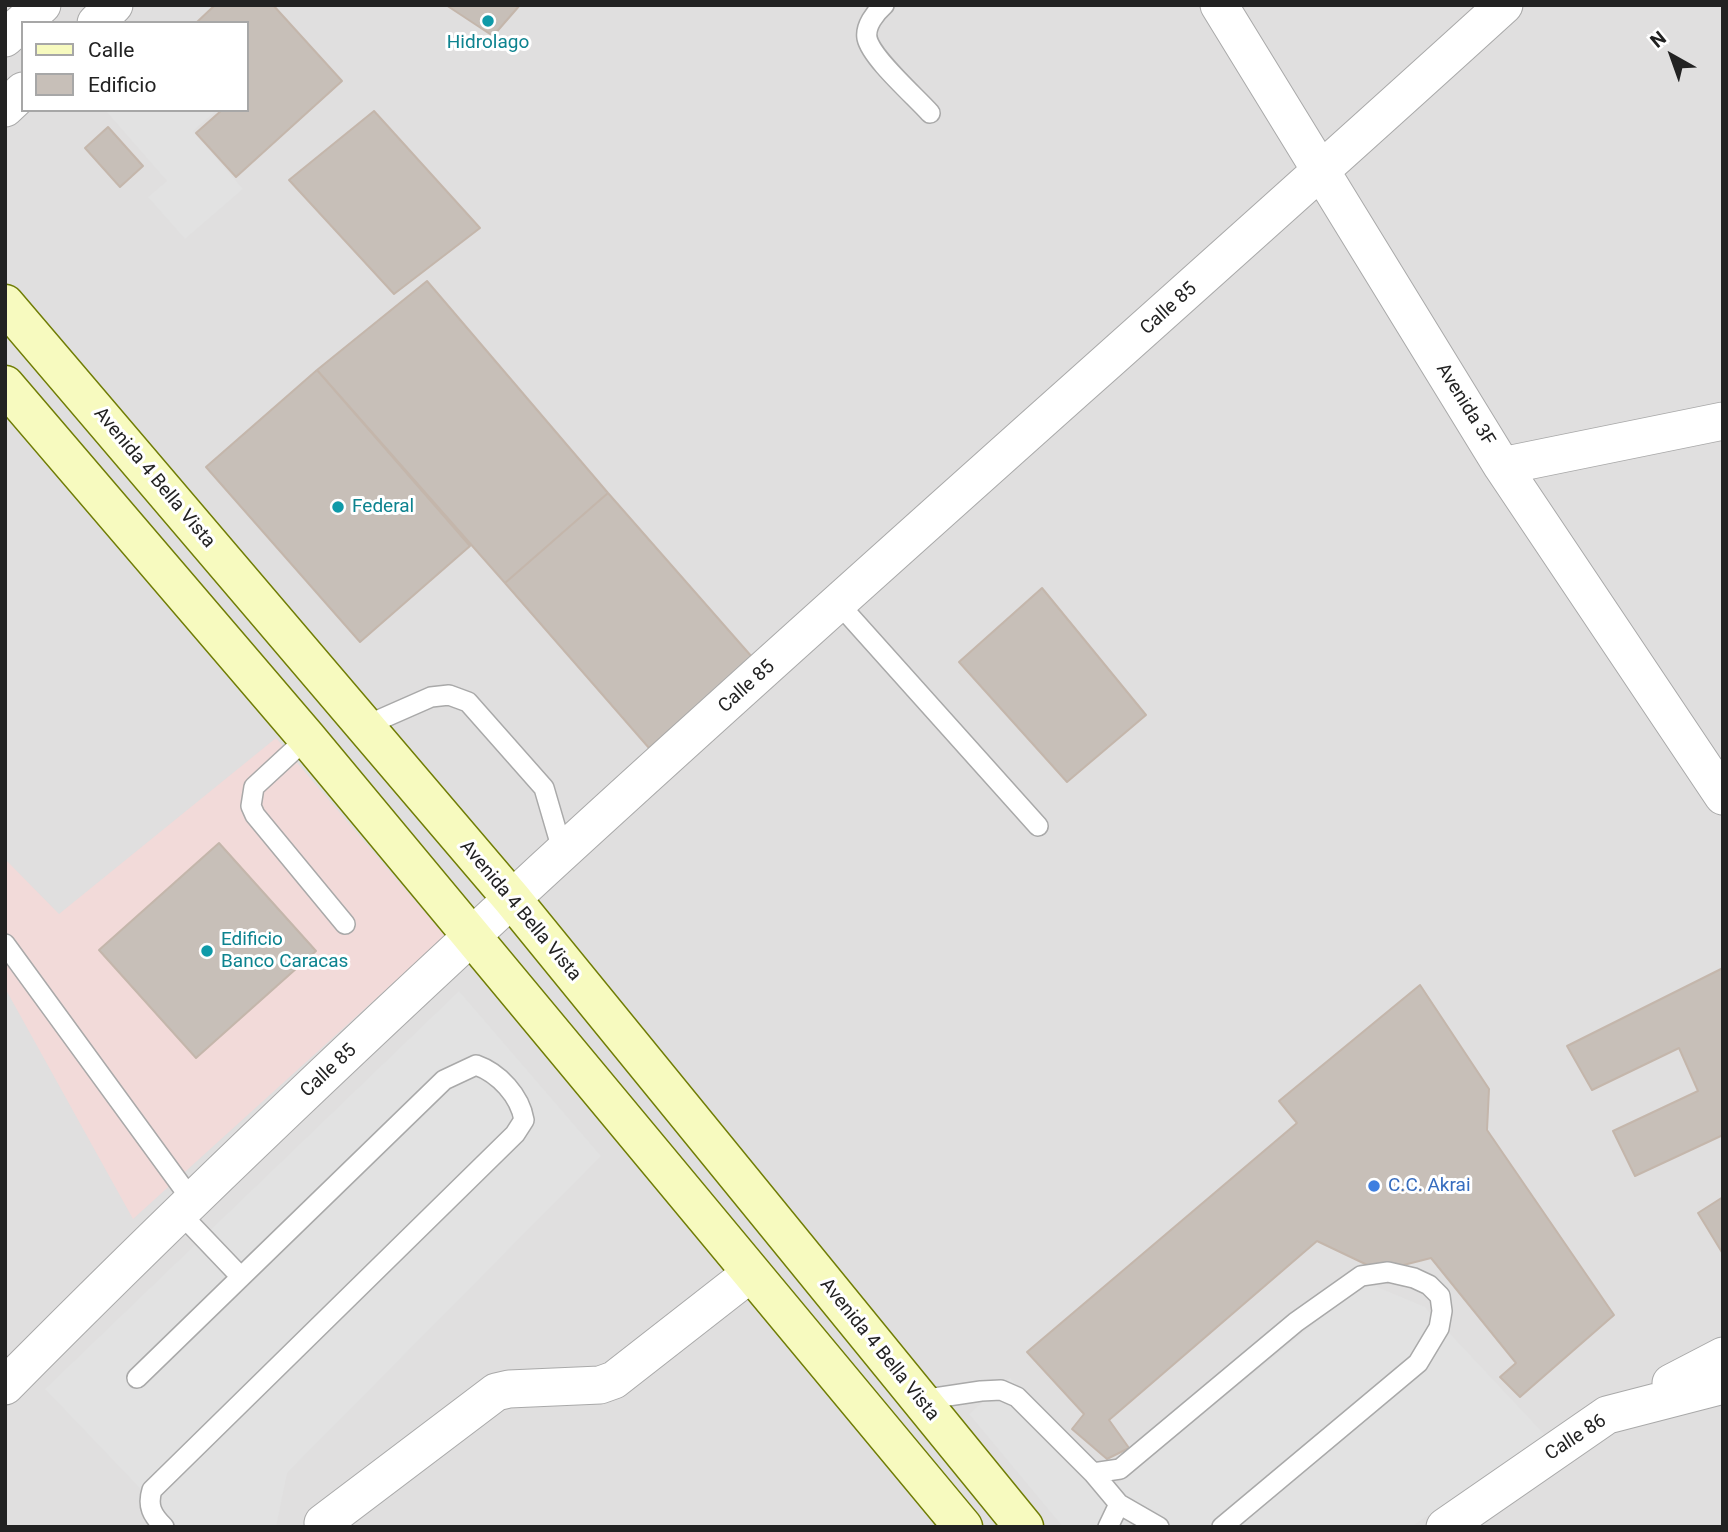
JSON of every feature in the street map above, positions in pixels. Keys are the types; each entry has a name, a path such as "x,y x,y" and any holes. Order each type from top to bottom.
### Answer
{"street":[{"path":"24,21 42,5"},
{"name":"Avenida 3F","path":"1219,5 1502,466 1723,796"},
{"name":"Calle 85","path":"5,1386 184,1205 470,937 1504,5"},
{"path":"5,38 21,24"},
{"path":"5,107 21,93"},
{"name":"Avenida 4 Bella Vista","path":"5,304 512,899 1024,1527"},
{"path":"5,385 307,738 963,1527"},
{"path":"1502,466 1723,421"},
{"path":"323,1522 496,1392 509,1389 600,1385 614,1380 751,1273"},
{"path":"1607,1415 1723,1356"},
{"name":"Calle 86","path":"1445,1527 1607,1415 1723,1385"}],"lane":[{"path":"884,5 870,22 867,37 873,51 930,113"},
{"path":"839,604 1038,826"},
{"path":"365,726 431,697 449,695 467,702 544,788 563,853"},
{"path":"307,738 254,787 251,806 255,815 345,924"},
{"path":"5,944 184,1205 241,1277"},
{"path":"137,1378 444,1080 476,1066 491,1070 521,1104 524,1120 515,1134 152,1490 148,1503 154,1516 164,1527"},
{"path":"1093,1472 1120,1469 1130,1463 1296,1322 1361,1276 1388,1272 1429,1285 1440,1296 1442,1311 1431,1345 1418,1363 1222,1527"},
{"path":"920,1400 1001,1390 1017,1396 1093,1472 1119,1504 1159,1527"},
{"path":"1108,1527 1119,1504"}],"shaded area":[{"path":"5,5 1723,5 1723,1527 5,1527"},
{"path":"107,112 215,112 193,131 243,189 185,239 148,197 167,181"},
{"path":"276,738 445,936 133,1219 5,988 5,859 59,914"},
{"path":"459,991 601,1156 287,1473 276,1527 177,1527 45,1389"},
{"path":"1365,1282 1425,1307 1546,1436 1411,1527 1063,1527 969,1414 1010,1378 1116,1485"}],"building":[{"path":"215,5 273,5 342,81 236,177 196,133 220,112 248,112 248,21 198,21"},
{"name":"Hidrolago","path":"446,5 520,5 493,36"},
{"path":"374,111 480,228 394,294 289,180"},
{"path":"108,127 143,166 120,187 85,148"},
{"path":"427,281 608,493 505,583 317,370"},
{"name":"Federal","path":"317,370 470,546 360,642 206,467"},
{"path":"608,493 752,657 649,748 505,583"},
{"path":"1042,588 1146,715 1067,782 959,662"},
{"name":"Edificio Banco Caracas","path":"219,843 316,951 196,1058 99,950"},
{"path":"1723,968 1723,1135 1635,1176 1613,1131 1698,1091 1679,1048 1592,1090 1567,1046"},
{"name":"C.C. Akrai","path":"1420,985 1489,1089 1487,1130 1614,1315 1520,1397 1500,1377 1516,1363 1431,1258 1380,1271 1317,1241 1109,1420 1129,1448 1107,1459 1072,1429 1084,1414 1027,1352 1297,1123 1279,1101"},
{"path":"1723,1197 1723,1254 1698,1213"}],"place":[{"name":"Hidrolago","path":"488,21"},
{"name":"Federal","path":"338,507"},
{"name":"Edificio Banco Caracas","path":"207,951"},
{"name":"C.C. Akrai","path":"1374,1186"}]}
